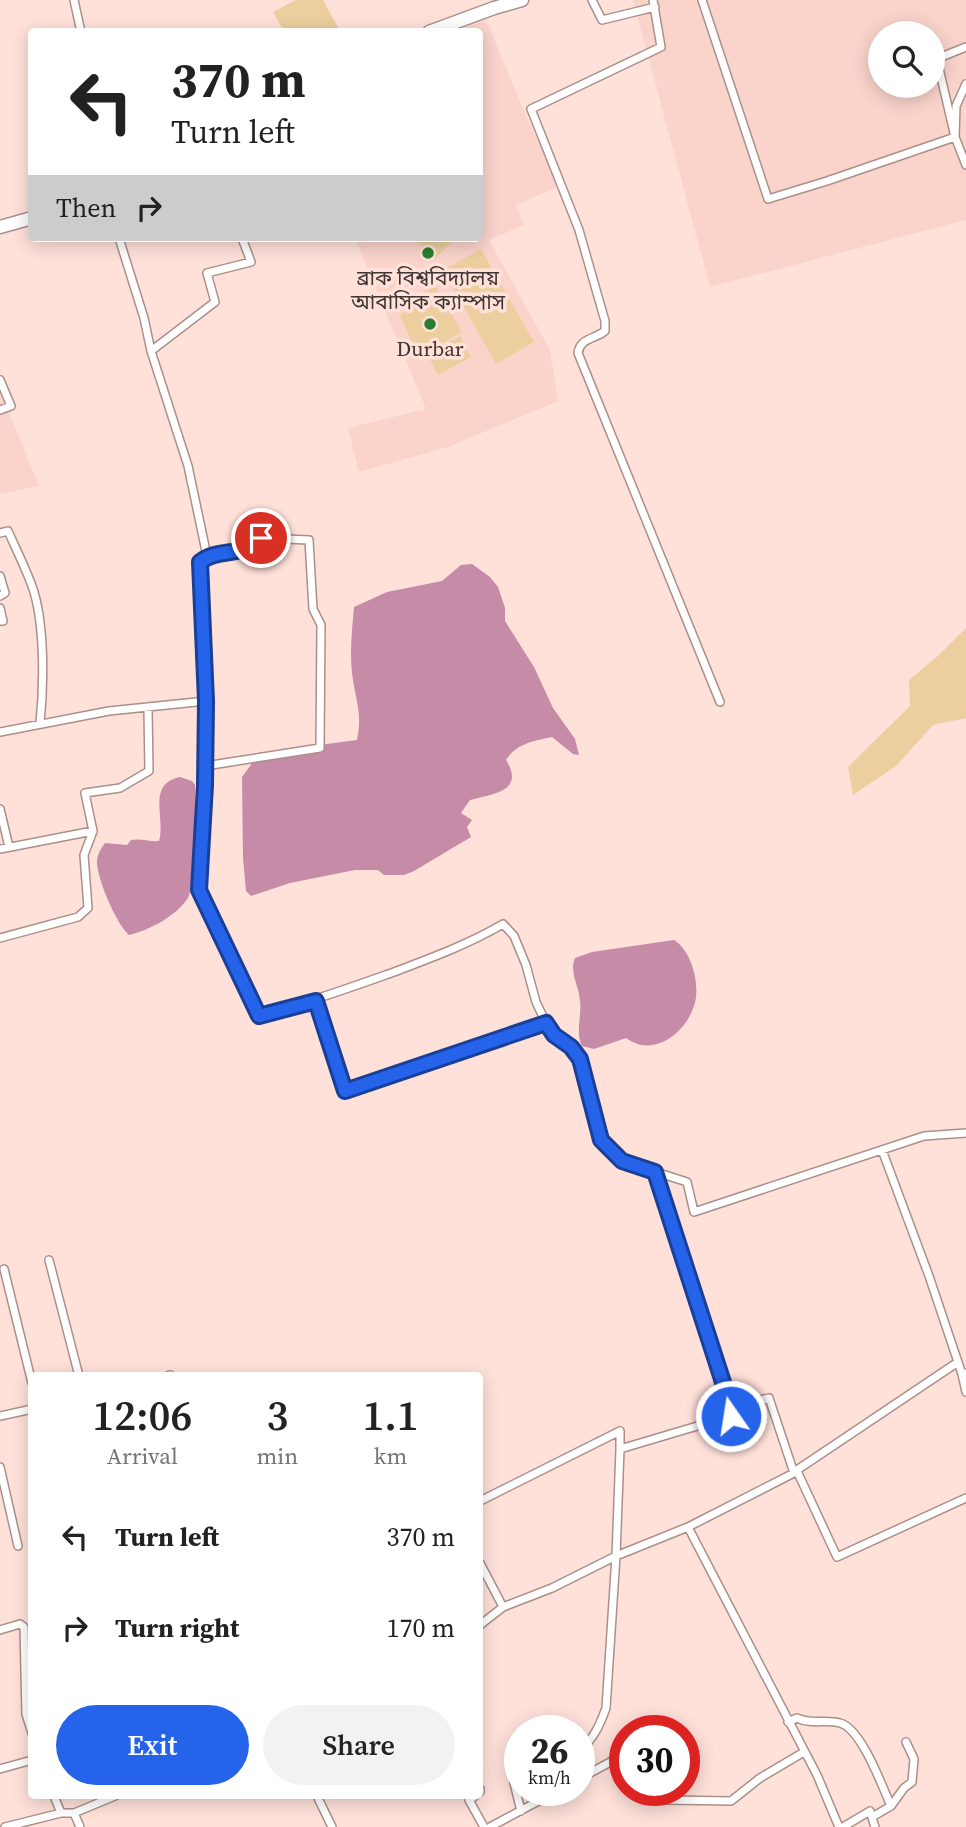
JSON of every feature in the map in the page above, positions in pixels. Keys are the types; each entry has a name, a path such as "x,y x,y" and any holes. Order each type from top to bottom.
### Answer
{"highway":[{"path":"440,28 522,0"},
{"path":"0,227 28,219"}],"street":[{"path":"74,0 80,28"},
{"path":"592,0 602,20 654,3 661,47 531,109 579,230 606,321 605,331 583,341 578,353 720,702"},
{"path":"702,0 768,198 827,181 955,137"},
{"path":"966,47 941,57 938,64 955,137 966,165"},
{"path":"955,137 956,106 966,84"},
{"path":"120,242 144,318 151,351 188,466 207,556"},
{"path":"151,351 215,302 207,272 251,262 244,242"},
{"path":"0,380 11,406 0,410"},
{"path":"0,533 8,531 32,586 38,607 42,699 40,723"},
{"path":"205,766 320,748 321,625 313,609 309,540 261,538 253,547 207,556 200,562 206,701 199,890 259,1016 316,1001 428,960 503,924 513,936 526,965 536,1002 546,1023 554,1035 571,1047 580,1059 601,1140 622,1161 687,1182 694,1212 924,1136 966,1133"},
{"path":"0,576 5,593 0,596"},
{"path":"0,608 3,621 0,621"},
{"path":"0,732 108,711 206,701"},
{"path":"0,937 78,917 88,908 84,855 93,831 85,793 120,788 149,771 148,708"},
{"path":"0,809 9,847"},
{"path":"0,849 93,831"},
{"path":"316,1001 345,1091 546,1023"},
{"path":"882,1150 964,1374 966,1392"},
{"path":"620,1449 731,1416 731,1407 655,1172"},
{"path":"49,1260 78,1372"},
{"path":"4,1269 30,1372"},
{"path":"483,1623 503,1607 688,1527 795,1472 958,1362"},
{"path":"731,1407 769,1398 795,1472 837,1557 966,1499"},
{"path":"0,1416 28,1410"},
{"path":"483,1500 620,1431 616,1556 606,1708 595,1731"},
{"path":"0,1467 18,1546"},
{"path":"688,1527 841,1827 870,1811 875,1827"},
{"path":"483,1569 503,1607"},
{"path":"0,1630 20,1624 24,1628 28,1720"},
{"path":"788,1723 797,1718 802,1721 844,1723 855,1733 866,1752 891,1806"},
{"path":"872,1817 891,1806 912,1782 914,1759 906,1742"},
{"path":"700,1801 731,1801 760,1778 804,1752"},
{"path":"0,1769 28,1761"},
{"path":"55,1799 61,1813"},
{"path":"5,1827 61,1813 74,1813 108,1799"},
{"path":"318,1799 332,1827"},
{"path":"470,1799 484,1827"},
{"path":"520,1806 521,1811"},
{"path":"490,1827 530,1806"},
{"path":"74,1813 80,1827"}],"shaded area":[{"path":"296,0 323,0 338,28 282,28 273,12"},
{"path":"633,0 966,0 966,220 710,287"},
{"name":"ব্রাক বিশ্ববিদ্যালয় আবাসিক ক্যাম্পাস","path":"486,20 528,120 560,186 516,205 524,225 489,240 550,350 558,401 448,447 359,472 348,428 426,409 357,242 483,242 483,28 463,28"},
{"path":"417,242 451,242 435,259"},
{"path":"481,249 534,342 496,364 443,270"},
{"name":"Durbar","path":"433,282 462,332 419,357 400,316"},
{"path":"460,336 471,357 438,375 427,354"},
{"path":"0,390 39,486 0,494"},
{"path":"472,564 490,577 498,587 505,608 505,621 534,667 553,708 575,739 579,755 573,754 552,737 515,750 506,760 512,779 509,785 496,793 470,800 461,813 472,820 467,827 471,837 414,871 404,875 384,875 378,870 355,870 290,883 251,896 246,891 243,858 242,777 253,762 319,745 357,740 359,716 351,662 354,607 387,592 442,581 461,565"},
{"path":"966,628 966,718 933,725 896,766 853,795 848,767 910,706 909,680"},
{"path":"180,777 192,781 195,785 193,862 188,898 177,911 162,921 129,935 113,912 104,891 98,871 98,855 105,843 127,845 131,840 159,841 160,794 170,781"},
{"path":"674,940 686,952 695,979 694,1006 683,1026 676,1034 657,1044 636,1044 626,1038 594,1049 582,1046 579,1035 580,1001 573,969 575,958 592,952"}],"place":[{"name":"ব্রাক বিশ্ববিদ্যালয় আবাসিক ক্যাম্পাস","path":"428,253"},
{"name":"Durbar","path":"430,324"}],"route":[{"path":"261,538 253,547 207,556 200,562 206,701 205,785 199,890 259,1016 316,1001 345,1091 546,1023 554,1035 571,1047 580,1059 601,1140 622,1161 655,1172 731,1407 731,1416"}]}
